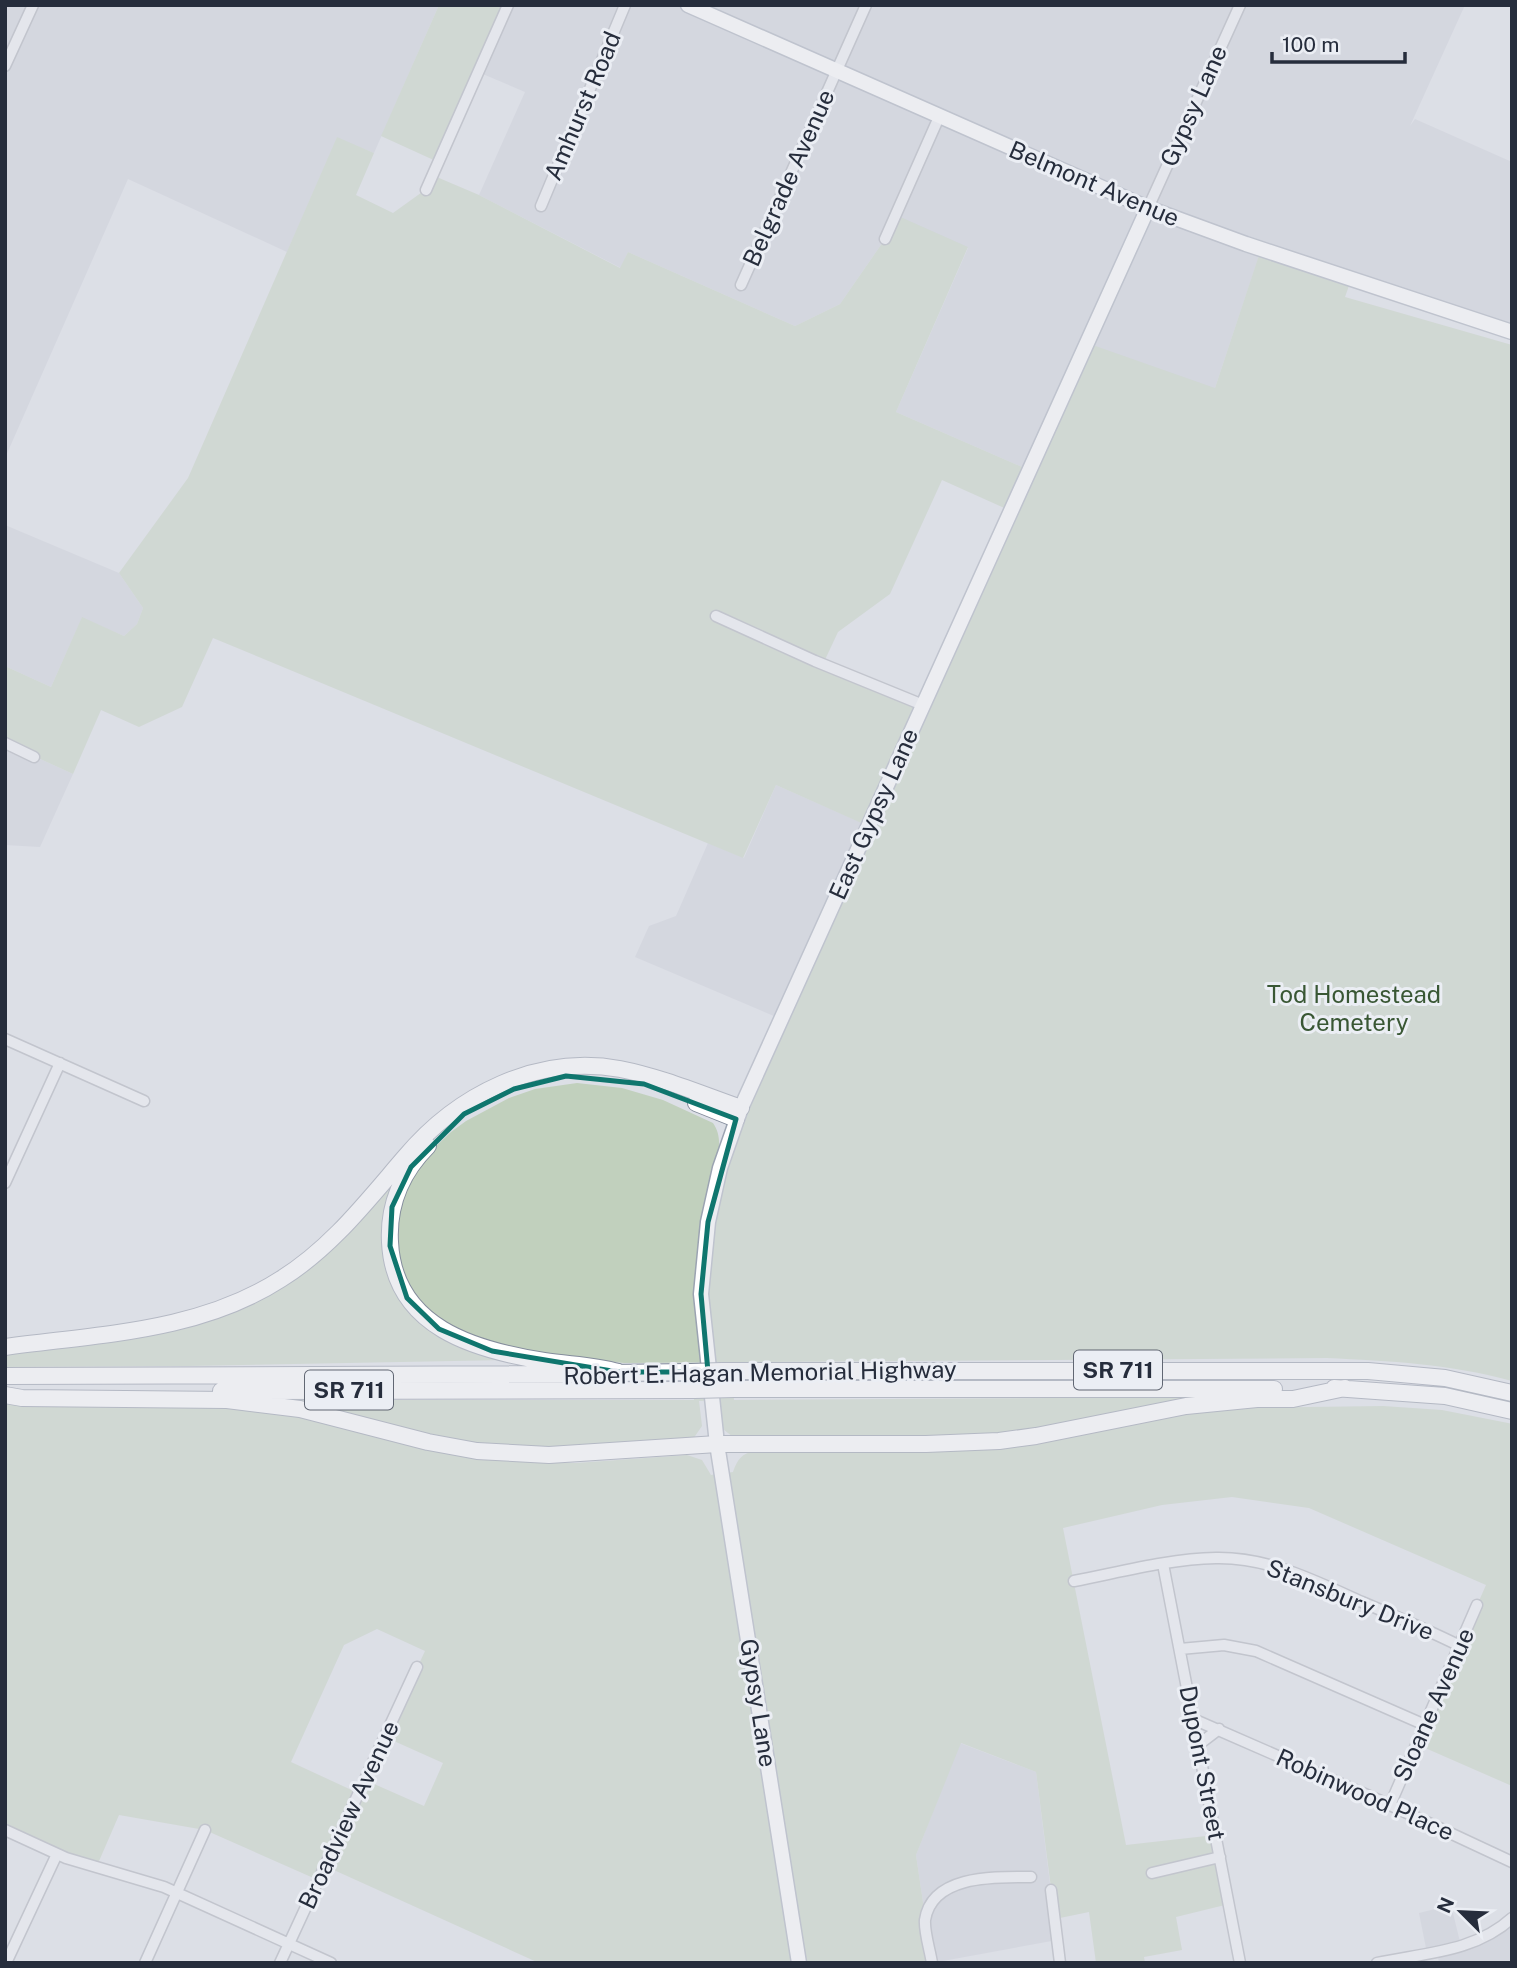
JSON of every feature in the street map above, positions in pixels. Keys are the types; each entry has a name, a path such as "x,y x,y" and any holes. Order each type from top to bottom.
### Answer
{"highway":[{"path":"5,1347 168,1324 207,1314 245,1299 281,1280 333,1239 432,1127 474,1096 508,1081 547,1070 583,1066 617,1069 644,1074 739,1114"},
{"path":"618,1373 600,1367 545,1361 492,1351 439,1329 421,1314 407,1298 399,1281 390,1246 392,1207 400,1186 425,1149 464,1114 514,1089 541,1080 566,1076 618,1078 739,1114"},
{"name":"Robert E. Hagan Memorial Highway","path":"5,1376 1357,1370 1445,1378 1512,1393"},
{"path":"5,1393 22,1398 196,1398 239,1401 300,1409 428,1442 477,1451 549,1455 717,1444 926,1444 999,1441 1186,1406 1245,1400 1293,1399 1345,1388"},
{"name":"Robert E. Hagan Memorial Highway","path":"5,1393 1345,1388 1445,1396 1512,1411"}],"main road":[{"name":"Belmont Avenue","path":"694,6 836,72 1148,208 1254,247 1512,332"},
{"name":"East Gypsy Lane","path":"717,1444 701,1294 708,1222 720,1168 739,1114 1148,208"},
{"name":"Gypsy Lane","path":"717,1444 799,1963"}],"street":[{"path":"5,66 33,5"},
{"path":"426,190 508,5"},
{"name":"Amhurst Road","path":"541,206 625,5"},
{"name":"Belgrade Avenue","path":"741,285 866,5"},
{"name":"Gypsy Lane","path":"1148,208 1240,5"},
{"path":"885,239 939,117"},
{"path":"716,616 815,661 923,705"},
{"path":"5,743 34,757"},
{"path":"5,1038 144,1101"},
{"path":"5,1182 60,1063"},
{"name":"Stansbury Drive","path":"1074,1581 1163,1564 1218,1558 1250,1561 1275,1566 1307,1578 1460,1646"},
{"name":"Dupont Street","path":"1163,1564 1240,1963"},
{"name":"Sloane Avenue","path":"1390,1805 1478,1605"},
{"path":"1180,1649 1224,1645 1256,1651 1425,1725"},
{"name":"Broadview Avenue","path":"280,1963 418,1667"},
{"name":"Robinwood Place","path":"1193,1718 1512,1862"},
{"path":"1198,1745 1219,1729"},
{"path":"5,1830 57,1854 96,1868 142,1878 331,1963"},
{"path":"145,1963 205,1830"},
{"path":"6,1963 57,1854"},
{"path":"1152,1873 1220,1857"},
{"path":"932,1963 925,1921 932,1903 951,1885 973,1879 1031,1877"},
{"path":"1051,1890 1060,1963"},
{"path":"1377,1963 1473,1944 1497,1932 1512,1918"}],"highlighted area":[{"path":"566,1076 644,1084 736,1119 708,1222 701,1294 708,1372 618,1372 492,1351 439,1329 407,1298 390,1246 392,1207 411,1167 464,1114 514,1089"}],"shaded area":[{"path":"5,5 439,5 374,153 337,138 287,252 128,179 5,458"},
{"path":"505,5 1465,5 1410,126 1415,119 1512,162 1512,332 1261,250 1215,388 1029,470 896,412 968,248 885,239 840,304 795,326 628,252 621,268 479,195 525,92 478,72"},
{"path":"5,525 119,573 143,608 137,624 124,636 82,618 51,687 5,666"},
{"path":"5,743 73,774 40,847 5,845"},
{"path":"776,785 869,826 781,1019 635,957 649,926 676,916 708,843 744,858"},
{"path":"960,1743 1036,1772 1057,1940 932,1963 916,1855"},
{"path":"1451,1905 1461,1946 1512,1918 1512,1963 1439,1963 1437,1951 1427,1953 1419,1913"}],"green space":[{"path":"439,5 505,5 438,162 381,136"},
{"name":"Tod Homestead Cemetery","path":"337,137 374,153 356,195 393,213 425,190 432,175 479,195 620,268 628,252 795,326 840,304 885,239 896,215 968,247 896,412 1029,470 1087,343 1215,388 1261,249 1351,280 1345,297 1512,345 1512,1381 1443,1367 1327,1358 624,1363 532,1353 457,1332 421,1305 402,1273 395,1226 405,1189 430,1152 466,1121 509,1098 535,1089 577,1083 622,1088 663,1100 713,1123 719,1139 718,1156 868,826 776,785 743,858 213,638 182,707 139,727 101,710 73,774 5,743 5,666 51,687 82,617 124,636 137,624 143,608 119,573 188,478","holes":["942,480 1011,511 923,705 823,664 838,632 890,594"]},
{"path":"396,1174 387,1209 405,1302 507,1360 5,1367 5,1351 253,1298"},
{"path":"733,1389 734,1400 1195,1397 1195,1400 1001,1436 733,1437 723,1429 720,1400 699,1401 702,1426 693,1439 549,1449 453,1441 301,1404 301,1400 694,1400 694,1390"},
{"path":"5,1404 225,1407 303,1417 473,1457 503,1461 576,1463 687,1455 702,1460 711,1475 733,1472 741,1458 755,1451 926,1449 1219,1408 1383,1406 1442,1410 1512,1424 1512,1786 1416,1744 1486,1585 1309,1508 1232,1497 1162,1505 1063,1528 1126,1845 1215,1835 1229,1904 1176,1917 1182,1950 1144,1957 1145,1963 1096,1963 1089,1912 1055,1919 1036,1772 961,1743 916,1855 932,1963 539,1963 325,1866 318,1880 205,1830 119,1815 96,1868 5,1830","holes":["377,1629 425,1651 385,1737 443,1763 424,1806 365,1780 358,1793 291,1762 344,1645"]}]}
